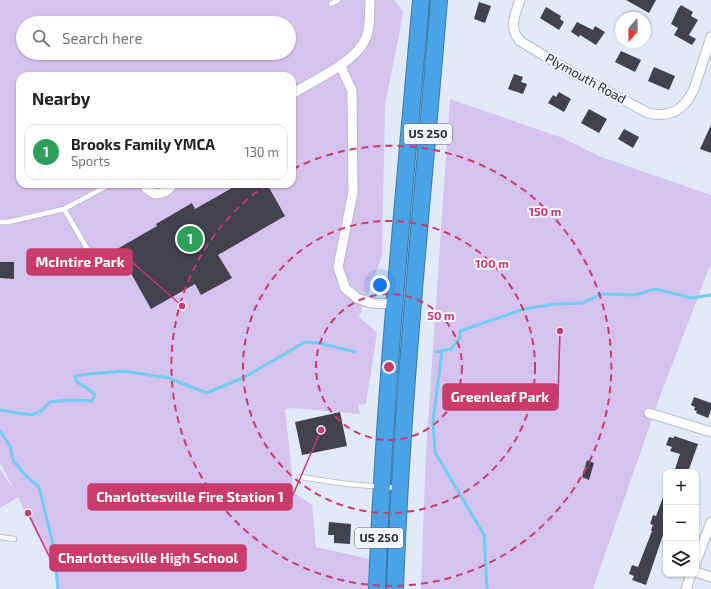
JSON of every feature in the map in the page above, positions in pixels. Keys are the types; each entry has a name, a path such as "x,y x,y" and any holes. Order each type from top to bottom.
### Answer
{"highway":[{"name":"US 250","path":"377,589 381,487 420,0"},
{"name":"US 250","path":"395,589 408,362 439,0"}],"street":[{"path":"296,92 340,65 358,51 366,38 370,0"},
{"name":"Plymouth Road","path":"520,0 513,22 515,35 520,41 574,73 648,113 657,115 666,115 675,112 684,105 694,88 711,37"},
{"path":"340,65 352,91 353,192 338,267 345,288 357,298 371,303 395,304"},
{"path":"146,188 155,194 165,192 171,188"},
{"path":"649,413 711,432"},
{"path":"699,554 711,522"},
{"path":"699,573 711,577"},
{"path":"686,589 690,577"}],"lane":[{"path":"331,4 338,0"},
{"path":"0,222 8,222 64,209 103,188"},
{"path":"64,209 102,274 116,265"},
{"path":"300,477 347,484 400,488"},
{"path":"0,537 14,539"}],"shaded area":[{"path":"0,0 394,0 403,11 385,104 382,256 359,317 377,333 366,404 358,405 360,414 293,408 285,409 294,493 312,505 316,547 370,559 371,589 56,589 57,574 18,497 0,508 0,469 14,490 0,462"},
{"path":"450,99 563,138 601,157 711,195 711,263 659,399 593,589 421,589 426,451"}],"building":[{"path":"626,0 656,0 650,12"},
{"path":"479,2 491,6 485,23 474,19"},
{"path":"681,5 693,12 691,16 698,20 689,35 696,39 692,45 674,35 678,28 671,24"},
{"path":"546,7 561,16 560,19 564,22 559,30 540,18"},
{"path":"577,22 593,30 595,26 605,32 596,45 580,35 579,37 571,32"},
{"path":"621,51 641,60 635,72 615,62"},
{"path":"654,67 675,76 669,90 648,81"},
{"path":"514,74 523,77 521,82 527,84 523,94 508,89"},
{"path":"559,92 571,99 564,112 548,103 553,95 556,97"},
{"path":"589,109 607,119 599,133 581,123"},
{"path":"711,125 711,153 700,149"},
{"path":"624,129 639,137 633,148 618,139"},
{"path":"232,188 269,188 285,216 218,255 232,278 201,295 195,284 151,309 128,268 123,270 112,252 157,226 156,224 192,203 195,209"},
{"path":"0,262 14,262 14,279 0,278"},
{"path":"694,397 711,403 711,410 708,418 696,413 697,411 694,410 695,407 691,405"},
{"path":"340,412 347,446 302,455 295,422"},
{"path":"674,436 698,444 689,469 675,469 680,454 670,451 672,447 666,445 669,437 674,438"},
{"path":"587,460 594,463 589,480 582,477"},
{"path":"663,497 663,535 646,585 632,580 634,576 629,574 632,565 638,567 652,531 653,525 650,524 653,515 656,516"},
{"path":"329,522 351,524 350,544 334,543 334,535 328,535"}],"waterway":[{"path":"436,352 451,349 460,338 460,331 524,309 556,304 582,303 602,294 635,295 655,289 692,298 711,295"},
{"path":"0,410 31,415 41,411 50,402 70,400 92,401 95,395 77,382 75,376 123,371 169,378 206,393 243,378 305,342 319,343 355,352"},
{"path":"442,351 433,421 435,452 484,535 487,589"},
{"path":"0,431 10,446 13,460 26,476 39,487 54,548 58,589"}],"place":[{"name":"Brooks Family YMCA","path":"190,239"},
{"name":"McIntire Park","path":"182,306"},
{"name":"Greenleaf Park","path":"560,331"},
{"name":"Charlottesville Fire Station 1","path":"321,430"},
{"name":"Charlottesville High School","path":"28,513"}]}
